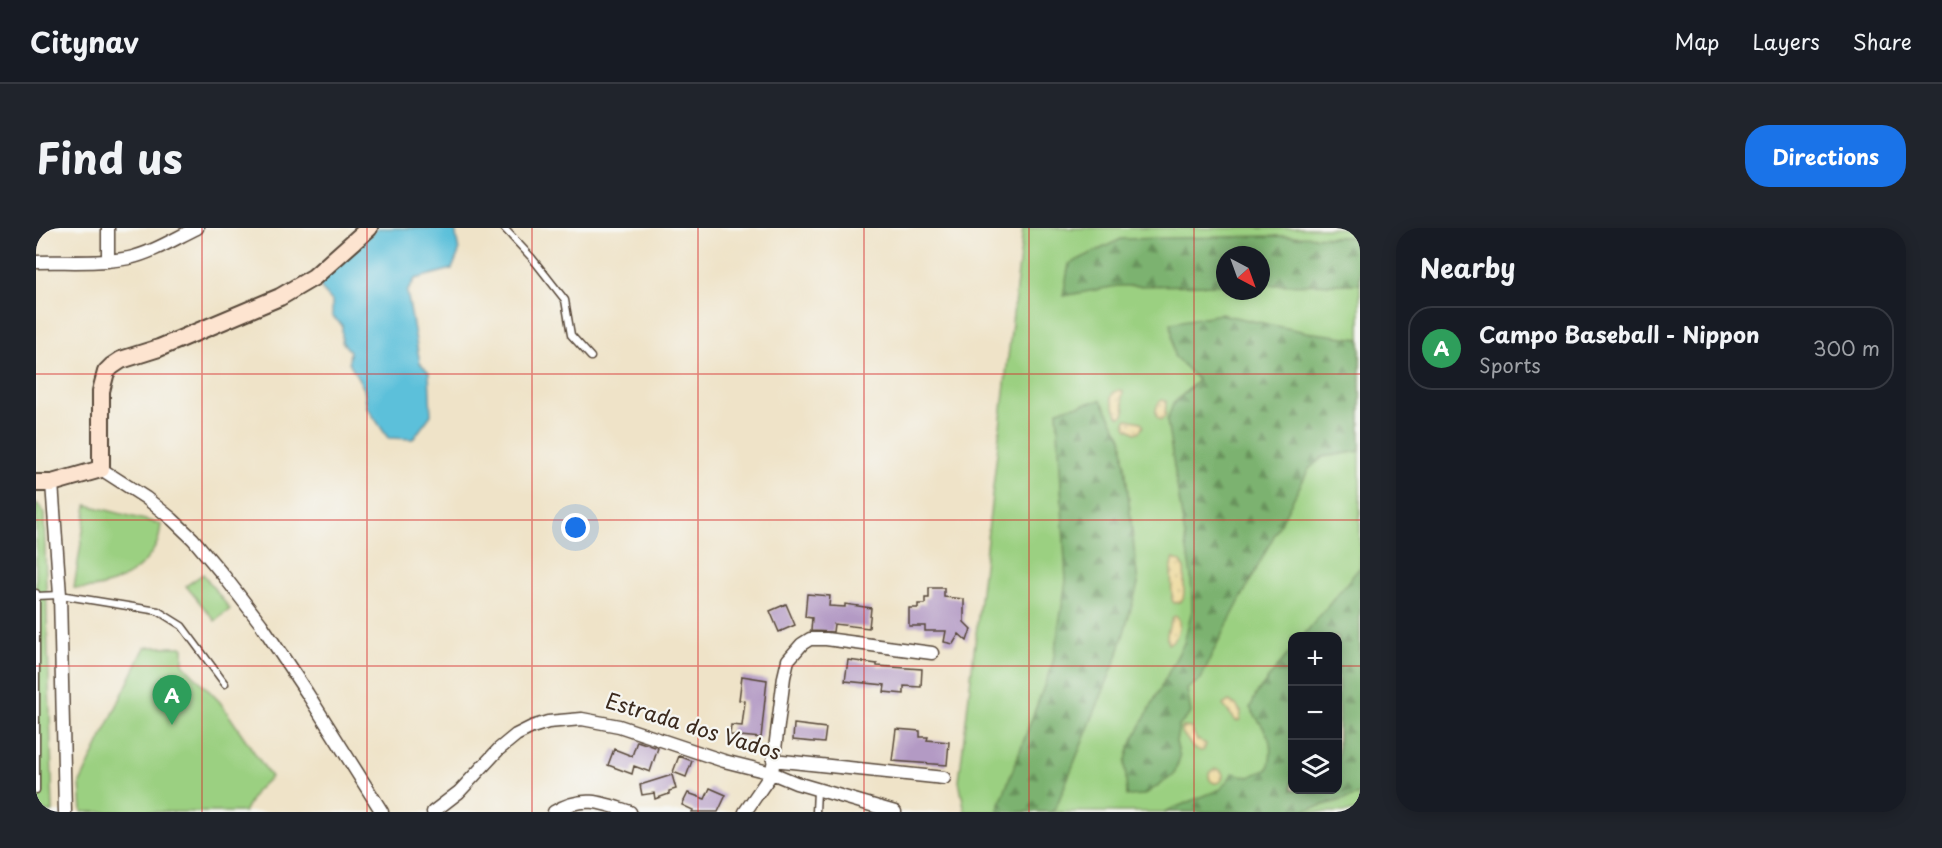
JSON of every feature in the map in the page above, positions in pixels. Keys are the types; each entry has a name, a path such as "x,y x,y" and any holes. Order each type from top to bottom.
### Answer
{"street":[{"path":"108,228 108,261"},
{"path":"36,262 108,261 140,255 197,228"},
{"path":"101,470 101,391 106,372 112,366 121,360 159,348 280,297 314,277 369,228"},
{"path":"65,812 60,595 44,483 101,470 146,498 171,519 193,539 224,576 261,624 382,812"},
{"path":"744,812 772,773 784,677 788,660 802,644 810,639 826,639 932,652"},
{"name":"Estrada dos Vados","path":"433,812 459,792 499,749 516,735 531,727 565,719 599,721 619,726 724,761 772,773 896,812"},
{"path":"773,760 944,778"},
{"path":"374,799 392,812"},
{"path":"554,812 570,804 590,800 630,812"}],"lane":[{"path":"504,228 532,258 565,300 571,335 591,357"},
{"path":"36,789 36,594 60,595 158,611 182,626 225,684"},
{"path":"816,812 817,789"}],"green space":[{"path":"1023,228 1360,228 1360,812 965,812 959,781"},
{"path":"1360,237 1360,284 1270,285 1270,246 1216,246 1216,285 1117,286 1063,296 1069,264 1121,239"},
{"path":"1220,314 1306,332 1360,339 1360,451 1323,457 1309,469 1201,679 1187,689 1191,713 1179,726 1176,742 1180,757 1174,775 1144,795 1127,796 1125,763 1130,746 1184,643 1192,610 1191,576 1167,421 1173,404 1198,380 1174,356 1171,323"},
{"path":"1101,400 1122,438 1138,584 1117,657 1057,805 1052,812 997,812 1053,662 1066,581 1057,410"},
{"path":"36,504 44,514 53,812 36,812"},
{"path":"87,505 161,524 160,534 151,554 123,578 99,587 74,588"},
{"path":"1360,567 1360,795 1298,812 1164,812 1221,789 1233,773 1249,777 1268,769 1271,750 1268,736 1250,708 1257,693 1288,654 1288,794 1342,794 1342,632 1306,632"},
{"path":"203,574 230,609 215,621 186,586"},
{"path":"145,647 183,647 183,664 220,702 271,777 256,791 244,812 82,812 80,783"}],"sand":[{"path":"1123,391 1125,411 1120,417 1117,415 1111,398 1113,393"},
{"path":"1162,400 1166,401 1165,416 1161,420 1157,417 1156,410"},
{"path":"1127,419 1141,422 1143,426 1140,431 1136,433 1127,428 1125,422"},
{"path":"1174,559 1181,562 1184,567 1184,596 1181,601 1174,603 1171,566"},
{"path":"1177,616 1178,632 1168,644 1169,627 1173,617"},
{"path":"1229,701 1241,712 1240,720 1236,721 1223,705"},
{"path":"1183,727 1191,728 1197,740 1206,744 1204,750 1193,748 1181,731"},
{"path":"1216,769 1221,771 1223,776 1221,781 1216,783 1211,781 1209,776 1211,771"}],"water":[{"path":"378,228 455,228 459,252 452,269 415,279 407,292 420,363 429,372 431,415 413,439 388,438 367,407 364,389 349,362 350,351 342,342 342,325 332,316 332,301 318,281"}],"building":[{"path":"929,588 944,588 944,597 964,599 964,622 971,629 967,641 959,634 953,644 944,642 946,631 925,631 925,626 909,626 909,608 918,608 918,604 925,604 925,598 929,598"},
{"path":"807,594 830,596 829,606 845,607 845,604 871,608 869,628 834,624 833,632 811,631 812,618 805,617"},
{"path":"786,604 795,625 779,632 770,611"},
{"path":"848,660 877,664 877,666 922,669 921,687 904,686 904,694 884,692 885,685 845,681"},
{"path":"742,676 767,680 761,738 730,735 731,725 742,726 745,701 739,700"},
{"path":"794,724 826,728 824,743 793,740"},
{"path":"896,729 920,731 920,737 928,737 927,740 949,742 947,765 892,761"},
{"path":"637,741 658,748 650,772 634,766 632,774 608,765 614,749 632,756"},
{"path":"679,756 692,761 686,777 673,772"},
{"path":"672,775 676,789 669,791 669,794 655,799 654,793 642,795 640,785"},
{"path":"710,788 726,795 718,812 692,812 693,810 682,805 688,793 705,799"}],"place":[{"name":"Campo Baseball - Nippon","path":"172,725"}]}
